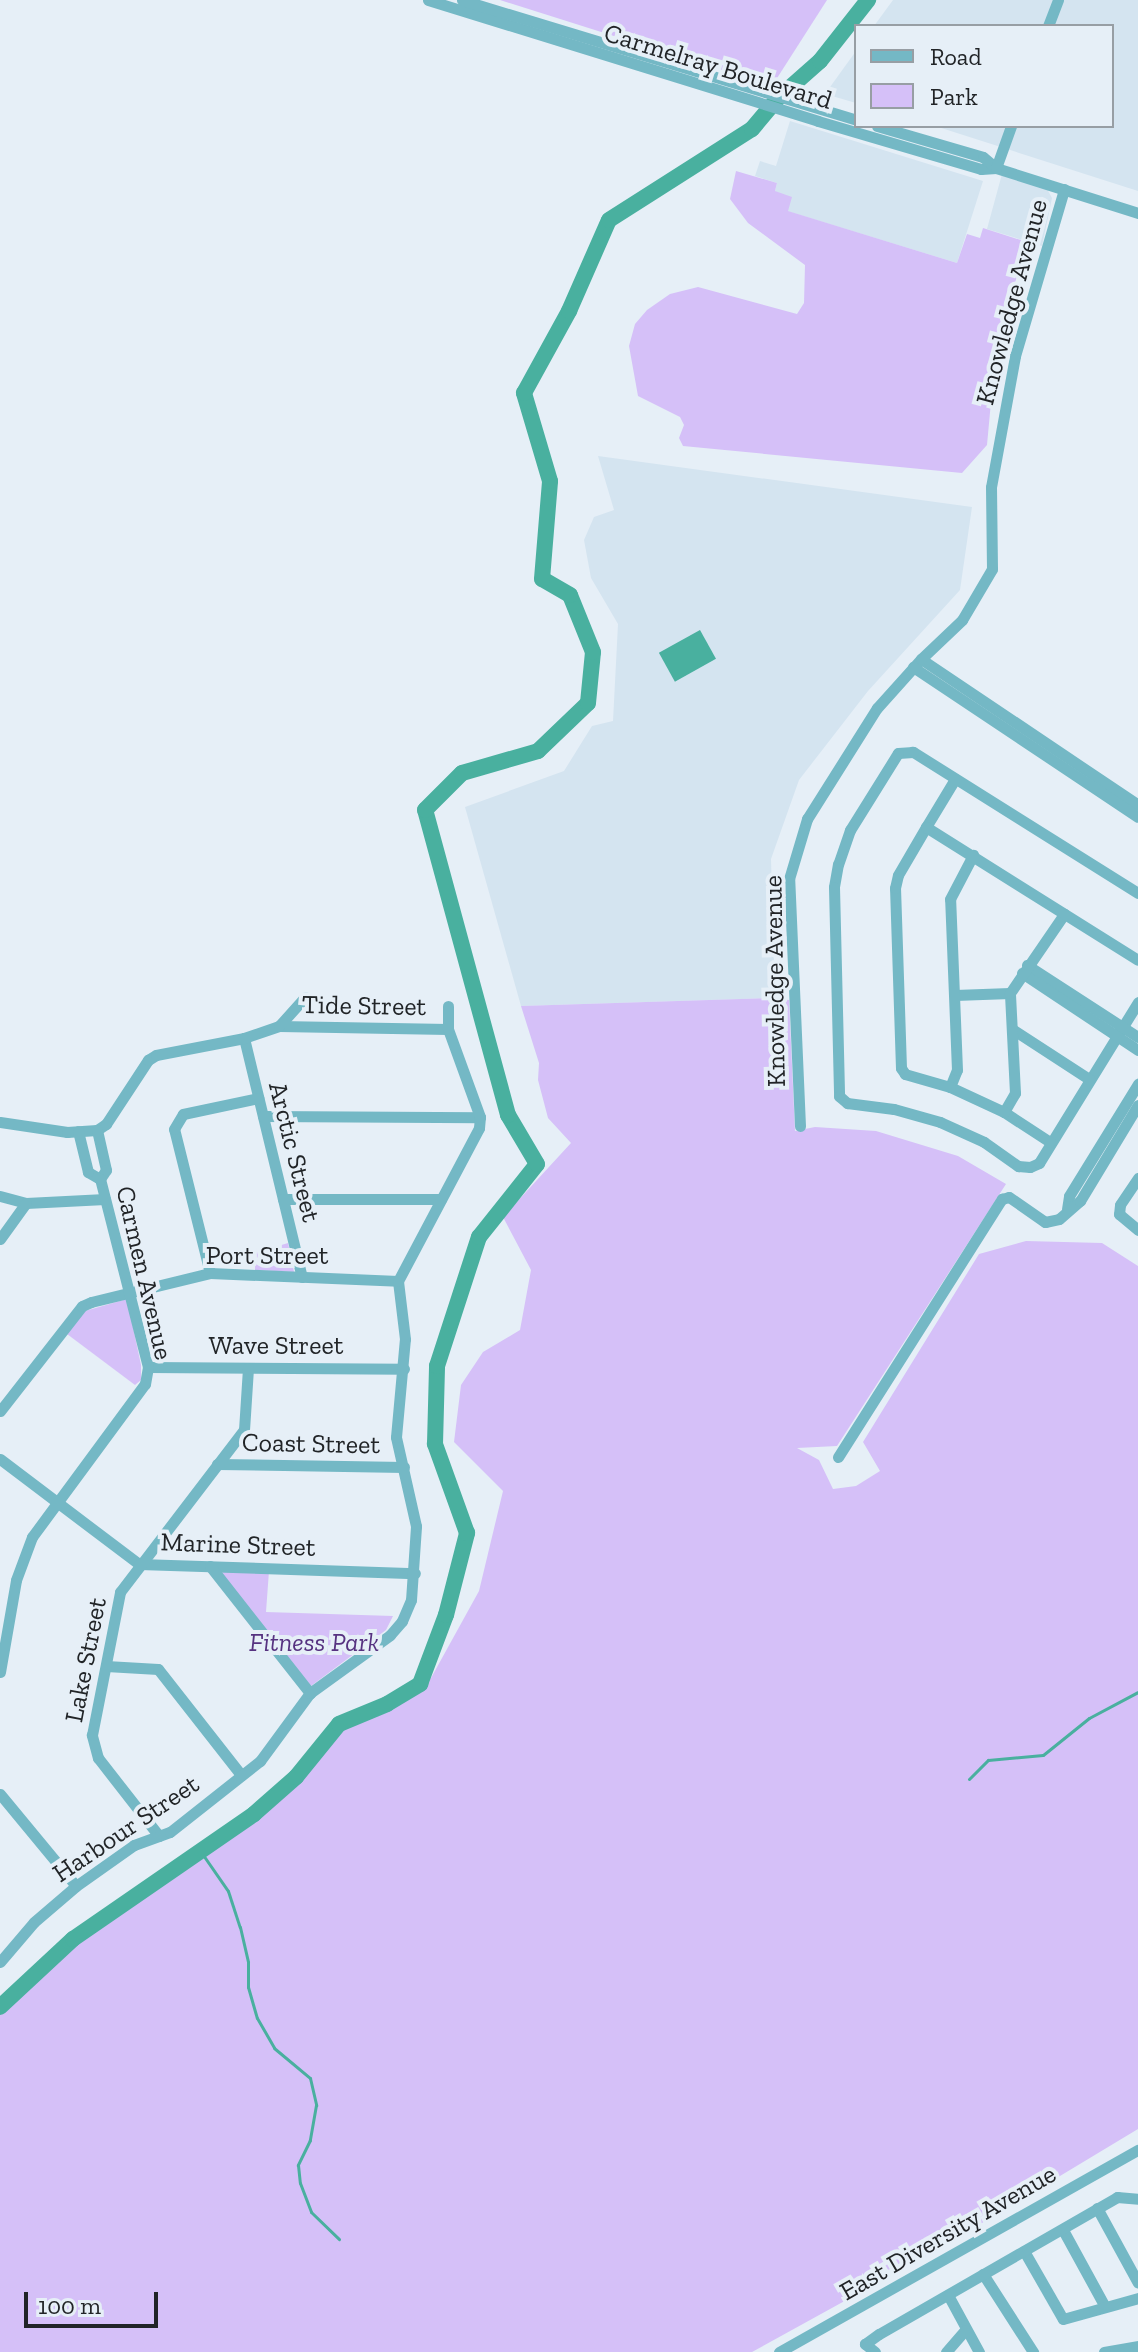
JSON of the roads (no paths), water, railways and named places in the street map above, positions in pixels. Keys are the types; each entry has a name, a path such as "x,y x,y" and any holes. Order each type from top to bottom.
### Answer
{"street":[{"name":"Carmelray Boulevard","path":"428,0 745,99 797,108"},
{"name":"Carmelray Boulevard","path":"462,0 754,89 797,108 854,126"},
{"path":"1049,24 1058,0"},
{"name":"Carmelray Boulevard","path":"820,115 854,120"},
{"name":"Carmelray Boulevard","path":"859,128 981,169 996,168 1138,213"},
{"name":"Carmelray Boulevard","path":"884,128 983,157 996,168"},
{"path":"996,168 1010,128"},
{"name":"Knowledge Avenue","path":"800,1126 789,879 807,819 877,708 917,663 962,620 992,569 991,487 1012,371 1064,189"},
{"path":"917,663 1138,805"},
{"path":"917,663 1138,817"},
{"path":"1138,893 913,752 898,753 844,845 834,887 839,1096 847,1103 894,1109 940,1122 984,1142 1018,1166 1030,1167 1039,1163 1138,1002"},
{"path":"955,779 898,875 895,888 901,1068 905,1074 950,1087 1004,1112 1050,1142"},
{"path":"926,827 1138,960"},
{"path":"950,1087 957,1070 950,899 973,855"},
{"path":"1004,1112 1015,1093 1010,993 1064,914"},
{"path":"1024,969 1119,1032 1138,1050"},
{"path":"955,995 1010,993"},
{"path":"0,1122 18,1128 97,1130 106,1124 148,1060 156,1055 244,1038 279,1026 305,997"},
{"path":"398,1281 479,1128 480,1117 448,1029 448,1006"},
{"name":"Tide Street","path":"279,1026 448,1029"},
{"path":"1012,1029 1089,1079"},
{"path":"1119,1032 1138,1037"},
{"name":"Arctic Street","path":"244,1038 302,1277"},
{"path":"1067,1209 1069,1196 1138,1084"},
{"path":"210,1273 174,1129 183,1114 258,1098"},
{"path":"838,1457 1002,1199 1009,1197 1045,1222 1059,1219 1080,1201 1138,1105"},
{"path":"263,1116 480,1117"},
{"name":"Carmen Avenue","path":"97,1130 106,1170 100,1179"},
{"name":"Carmen Avenue","path":"0,1672 20,1568 32,1537 145,1384 148,1367 100,1179 88,1172 78,1131"},
{"path":"1138,1178 1120,1205 1119,1214 1138,1230"},
{"path":"0,1196 26,1203 105,1199"},
{"path":"283,1199 441,1199"},
{"path":"0,1239 26,1203"},
{"name":"Port Street","path":"0,1411 82,1306 210,1273 398,1281"},
{"name":"Harbour Street","path":"1,1958 34,1922 76,1886 134,1845 170,1832 260,1761 310,1693 396,1628 411,1600 416,1526 396,1437 404,1369 404,1323 398,1281"},
{"name":"Wave Street","path":"148,1367 404,1369"},
{"name":"Lake Street","path":"159,1836 98,1758 93,1745 120,1592 244,1430 248,1368"},
{"name":"Marine Street","path":"0,1459 139,1564 415,1573"},
{"name":"Coast Street","path":"217,1464 404,1467"},
{"path":"210,1566 310,1693"},
{"path":"106,1666 158,1669 241,1775"},
{"path":"0,1794 76,1886"},
{"name":"East Diversity Avenue","path":"786,2350 1138,2150"},
{"path":"875,2352 865,2344 983,2274 1117,2197 1138,2199"},
{"path":"1097,2208 1138,2283"},
{"path":"1063,2230 1104,2305"},
{"path":"1024,2251 1063,2319 1104,2305 1138,2298"},
{"path":"983,2274 1033,2352"},
{"path":"948,2295 979,2352"},
{"path":"946,2352 965,2330"},
{"path":"802,2340 809,2352"},
{"path":"1104,2352 1138,2346"}],"waterway":[{"path":"0,2007 73,1939 254,1814 296,1777 339,1724 387,1704 420,1684 446,1615 467,1533 435,1444 437,1366 479,1237 537,1164 508,1115 425,810 462,773 538,751 588,703 593,652 570,595 542,579 550,481 524,393 569,311 609,220 752,129 777,99 820,61 868,0"},
{"path":"969,1779 988,1760 1043,1755 1089,1718 1138,1692"},
{"path":"201,1852 228,1891 248,1962 248,1987 257,2018 274,2048 310,2078 316,2105 310,2140 298,2165 300,2183 311,2212 339,2239"}],"park label":[{"name":"Fitness Park","path":"314,1643"}]}
